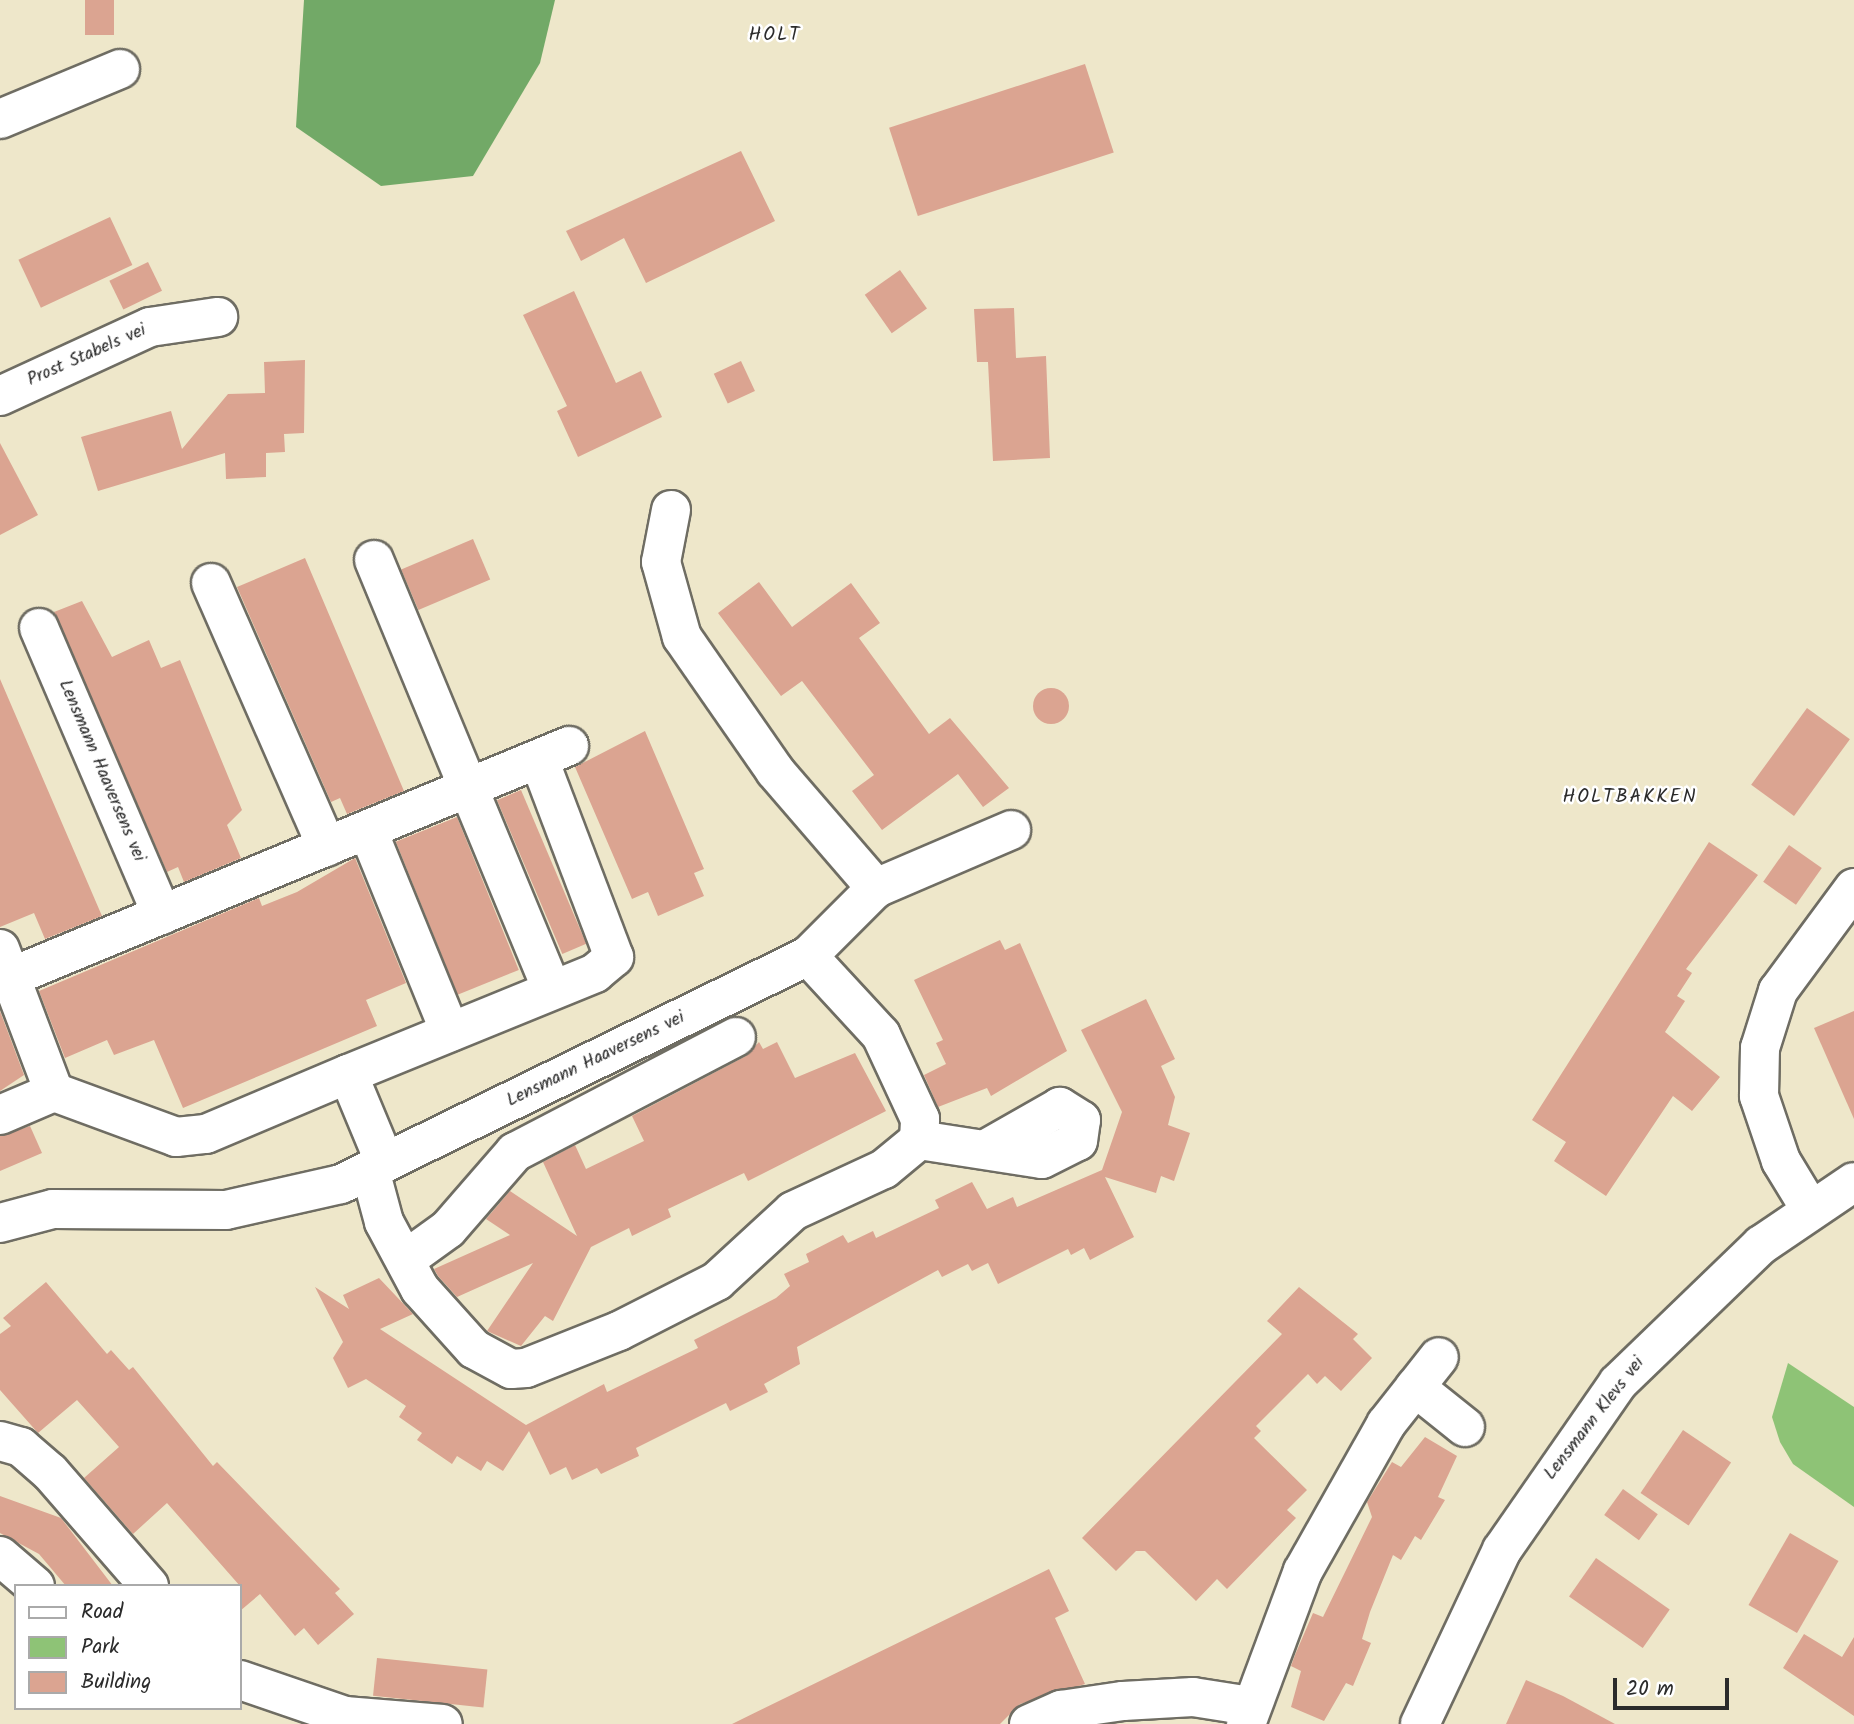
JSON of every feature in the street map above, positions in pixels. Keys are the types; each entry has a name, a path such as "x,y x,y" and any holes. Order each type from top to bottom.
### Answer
{"street":[{"path":"0,119 120,69"},
{"name":"Prost Stabels vei","path":"0,396 150,327 218,317"},
{"path":"671,510 661,562 682,637 775,771 876,888 1012,830"},
{"path":"374,560 471,788 552,989"},
{"path":"211,583 327,848"},
{"name":"Lensmann Haaversens vei","path":"39,628 162,915"},
{"path":"0,1115 54,1091 176,1137 206,1134 595,973 614,957 554,753 162,915 5,963 54,1091"},
{"path":"368,831 450,1032"},
{"name":"Lensmann Haaversens vei","path":"0,1223 53,1209 226,1210 282,1201 377,1167 808,957 876,888"},
{"path":"1809,1208 1781,1161 1759,1096 1760,1048 1778,991 1854,888"},
{"path":"808,957 881,1035 920,1119 919,1140"},
{"path":"405,1259 448,1229 515,1152 736,1037"},
{"path":"348,1074 377,1167 384,1222 405,1259 452,1331 499,1364 526,1368 717,1281 793,1211 884,1169 919,1140 988,1148"},
{"name":"Lensmann Klevs vei","path":"1420,1724 1502,1550 1571,1444 1674,1322 1809,1208 1854,1182"},
{"path":"1029,1724 1061,1710 1124,1701 1194,1697 1248,1715 1303,1570 1386,1424 1439,1357"},
{"path":"1415,1387 1465,1427"},
{"path":"0,1441 21,1447 50,1472 147,1584"},
{"path":"0,1556 33,1584"},
{"path":"242,1681 345,1716 443,1724"}],"green space":[{"path":"304,0 555,0 540,63 473,176 381,186 296,127"},
{"path":"1788,1363 1854,1407 1854,1507 1793,1464 1780,1442 1772,1417"}],"building":[{"path":"85,0 114,0 114,35 85,35"},
{"path":"1085,64 1114,152 918,216 889,128"},
{"path":"741,151 775,221 646,283 624,238 581,261 566,231"},
{"path":"110,217 132,265 41,308 18,260"},
{"path":"148,262 162,291 123,310 109,281"},
{"path":"900,270 927,309 892,333 865,295"},
{"path":"574,291 616,383 641,371 662,417 578,457 557,411 567,406 523,315"},
{"path":"1014,308 1016,358 1046,356 1050,458 993,461 988,362 977,362 974,309"},
{"path":"305,360 304,433 284,434 285,452 266,453 266,477 226,479 225,453 98,491 81,437 171,411 182,449 228,394 265,393 264,362"},
{"path":"741,361 755,391 728,404 714,374"},
{"path":"0,443 38,515 0,535"},
{"path":"473,539 490,580 418,610 401,569"},
{"path":"305,558 404,791 347,814 340,798 331,802 237,587"},
{"path":"759,582 792,627 851,583 880,623 859,638 929,734 950,718 1009,788 983,807 958,774 882,830 852,791 874,775 802,681 781,696 718,613"},
{"path":"82,601 112,657 149,640 161,668 180,660 242,810 227,825 241,858 184,882 178,867 167,872 54,612"},
{"path":"0,679 102,916 45,939 34,913 0,927"},
{"path":"1051,688 1064,693 1069,706 1064,719 1051,724 1038,719 1033,706 1038,693"},
{"path":"1807,708 1850,739 1794,816 1751,785"},
{"path":"645,731 704,869 694,873 704,896 658,916 648,892 632,899 575,767"},
{"path":"521,790 586,944 562,954 497,800"},
{"path":"457,817 519,970 458,995 396,842"},
{"path":"1709,842 1758,875 1686,969 1692,973 1677,996 1685,1001 1665,1032 1720,1077 1692,1111 1673,1096 1606,1196 1554,1161 1566,1142 1532,1120"},
{"path":"1789,845 1822,868 1796,905 1763,882"},
{"path":"355,858 406,983 366,1000 377,1026 183,1108 154,1040 114,1055 107,1040 65,1058 39,991 259,898 262,906 297,892"},
{"path":"1000,940 1005,950 1020,943 1067,1051 991,1096 987,1088 938,1107 924,1075 946,1064 936,1043 943,1040 914,980"},
{"path":"1146,999 1175,1059 1161,1066 1175,1097 1168,1125 1190,1133 1174,1181 1161,1176 1156,1193 1105,1177 1134,1237 1090,1260 1084,1248 1071,1255 1068,1249 998,1284 988,1263 972,1271 968,1264 942,1277 938,1270 797,1347 800,1364 764,1384 768,1392 730,1411 726,1403 636,1448 639,1456 601,1474 597,1468 572,1480 566,1467 550,1475 529,1431 503,1471 487,1461 481,1471 457,1456 452,1464 417,1440 422,1433 399,1417 406,1406 366,1379 348,1388 333,1358 343,1342 315,1287 349,1309 343,1295 379,1278 413,1314 380,1329 526,1425 604,1384 607,1392 698,1348 694,1340 776,1298 790,1286 784,1274 809,1262 806,1254 843,1235 848,1243 873,1231 876,1238 939,1208 935,1200 972,1182 987,1209 1013,1197 1017,1207 1102,1170 1122,1112 1081,1030"},
{"path":"0,1011 24,1075 0,1091"},
{"path":"1854,1011 1854,1119 1814,1028"},
{"path":"759,1042 763,1049 777,1042 795,1078 855,1053 886,1111 748,1181 744,1173 668,1209 671,1217 632,1236 629,1228 591,1247 553,1321 545,1316 521,1346 487,1331 533,1263 457,1297 438,1276 434,1269 510,1235 486,1219 510,1191 577,1236 543,1162 575,1145 586,1169 644,1141 632,1116 746,1056"},
{"path":"30,1126 42,1153 0,1171 0,1136"},
{"path":"46,1282 107,1354 111,1350 129,1370 133,1367 213,1466 217,1462 340,1589 335,1593 354,1614 318,1645 304,1628 295,1636 260,1594 242,1609 242,1584 238,1584 167,1503 133,1534 84,1478 119,1447 77,1400 38,1433 0,1390 0,1334 11,1326 3,1318"},
{"path":"1299,1287 1358,1334 1353,1339 1372,1358 1341,1391 1325,1376 1317,1384 1308,1374 1256,1426 1261,1431 1254,1438 1307,1490 1287,1510 1296,1518 1227,1589 1217,1579 1196,1601 1145,1551 1136,1551 1116,1571 1082,1538 1282,1334 1267,1321"},
{"path":"1683,1430 1731,1462 1689,1525 1641,1493"},
{"path":"1425,1437 1457,1456 1438,1497 1445,1500 1421,1540 1415,1536 1401,1560 1393,1555 1362,1639 1371,1643 1353,1686 1346,1683 1324,1721 1291,1707 1301,1671 1291,1666 1313,1613 1323,1617 1372,1517 1367,1502 1392,1462 1401,1467"},
{"path":"1623,1489 1658,1514 1639,1540 1604,1515"},
{"path":"0,1496 61,1518 111,1584 64,1584 39,1554 0,1533"},
{"path":"1790,1533 1838,1561 1797,1633 1748,1605"},
{"path":"1596,1558 1670,1610 1643,1648 1569,1597"},
{"path":"1049,1569 1069,1611 1055,1618 1085,1684 1020,1704 1000,1724 732,1724"},
{"path":"1804,1634 1842,1657 1854,1637 1854,1716 1783,1668"},
{"path":"377,1658 487,1670 483,1707 373,1696"},
{"path":"1526,1680 1563,1696 1615,1724 1506,1724"}],"district":[{"name":"HOLT","path":"775,36"},
{"name":"HOLTBAKKEN","path":"1630,798"}]}
